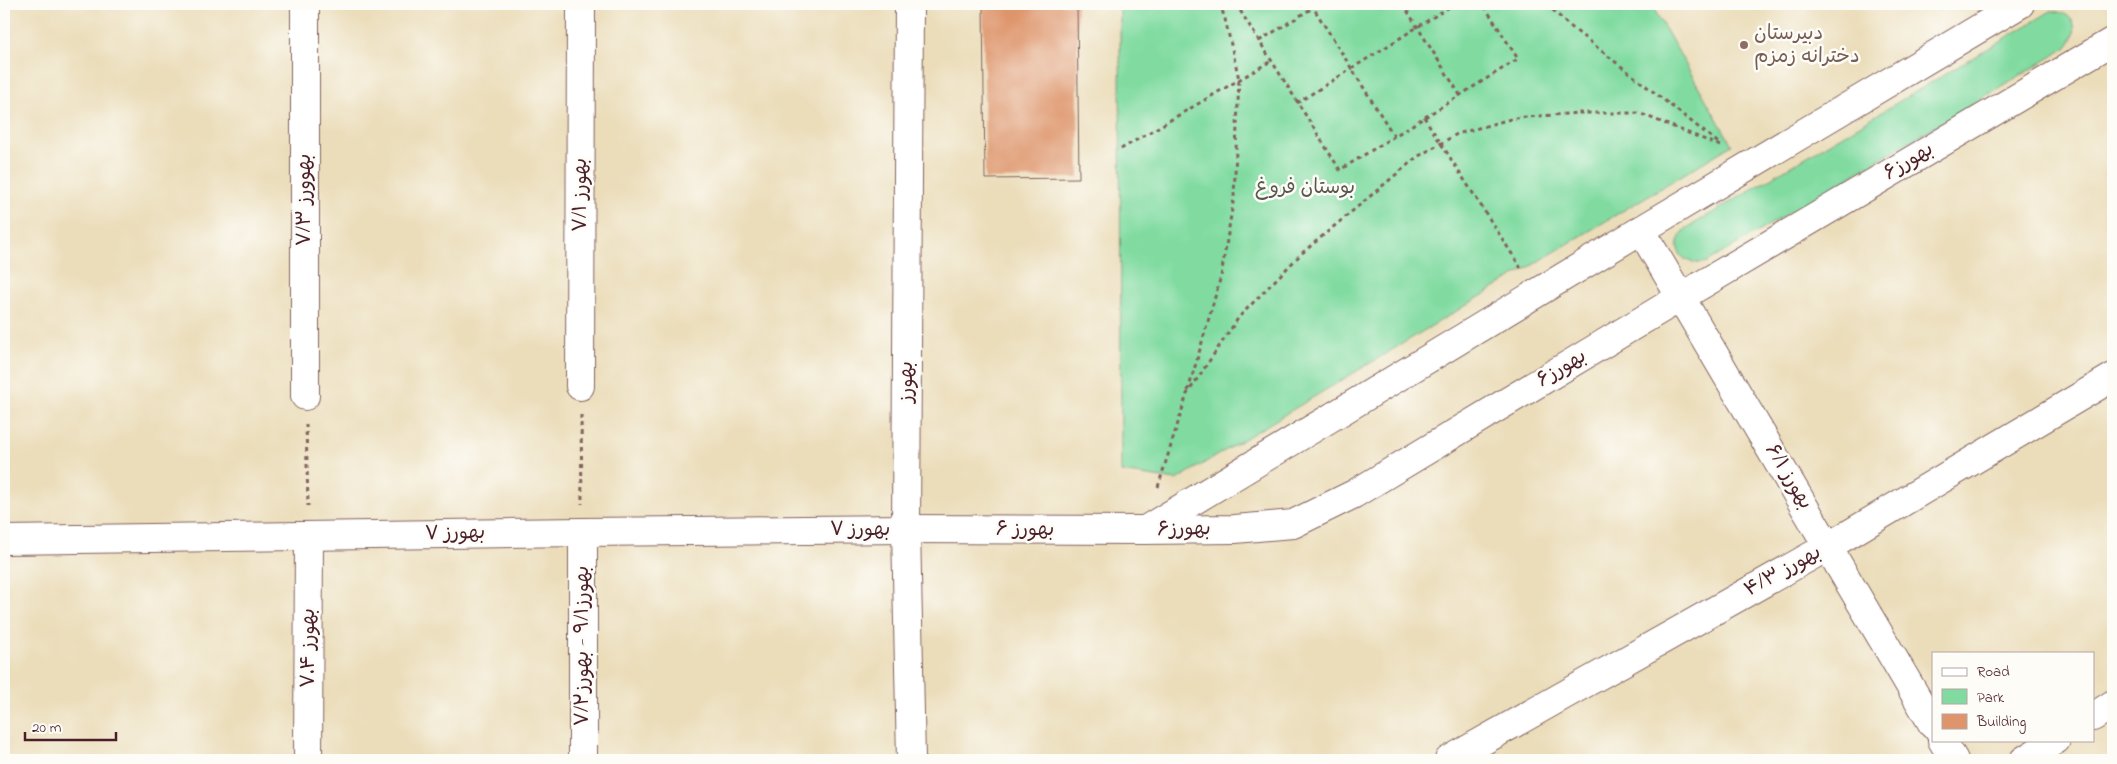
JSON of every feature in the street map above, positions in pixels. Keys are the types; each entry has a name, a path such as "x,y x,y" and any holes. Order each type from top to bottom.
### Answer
{"street":[{"name":"بهوورز ۷/۳","path":"305,4 305,396"},
{"name":"بهورز ۷/۱","path":"580,386 582,4"},
{"name":"بهورز","path":"909,4 906,529 911,760"},
{"name":"بهورز۶","path":"1144,530 1537,292 2020,4"},
{"name":"بهورز۶","path":"1144,530 1235,528 1293,524 1354,494 1681,297 2113,41"},
{"name":"بهورز ۶/۱","path":"1641,230 1932,723"},
{"name":"بهورز ۴/۳","path":"1449,760 1829,546 2113,377"},
{"name":"بهورز ۶","path":"906,529 1144,530"},
{"name":"بهورز ۷","path":"4,540 906,529"},
{"name":"بهورز۹/۱ - بهورز۷/۲","path":"583,532 583,760"},
{"name":"بهورز ۷.۴","path":"308,760 309,536"},
{"path":"2094,716 2113,704"},
{"path":"1943,742 1954,760"},
{"path":"2024,760 2053,742"}],"path":[{"path":"1144,530 1187,394 1223,268 1234,197 1239,80 1220,4"},
{"path":"1236,4 1340,170 1518,59 1483,4"},
{"path":"1259,41 1312,6 1319,4"},
{"path":"1403,4 1460,95"},
{"path":"1297,102 1454,4"},
{"path":"1187,394 1239,318 1301,254 1417,157 1457,134 1514,118 1579,113 1639,113 1724,147 1581,35 1547,4"},
{"path":"1312,6 1394,136"},
{"path":"1121,149 1271,61"},
{"path":"1424,117 1537,292"},
{"path":"580,386 583,532"},
{"path":"305,396 309,536"}],"green space":[{"name":"بوستان فروغ","path":"1120,4 1651,4 1732,145 1176,480 1121,472"},
{"path":"2051,11 2059,12 2071,18 2075,29 2074,35 2066,48 1707,262 1691,262 1684,259 1680,254 1678,242 1687,228"}],"building":[{"path":"983,4 1077,4 1079,178 985,179"}],"place":[{"name":"دبیرستان دخترانه زمزم","path":"1744,45"}]}
